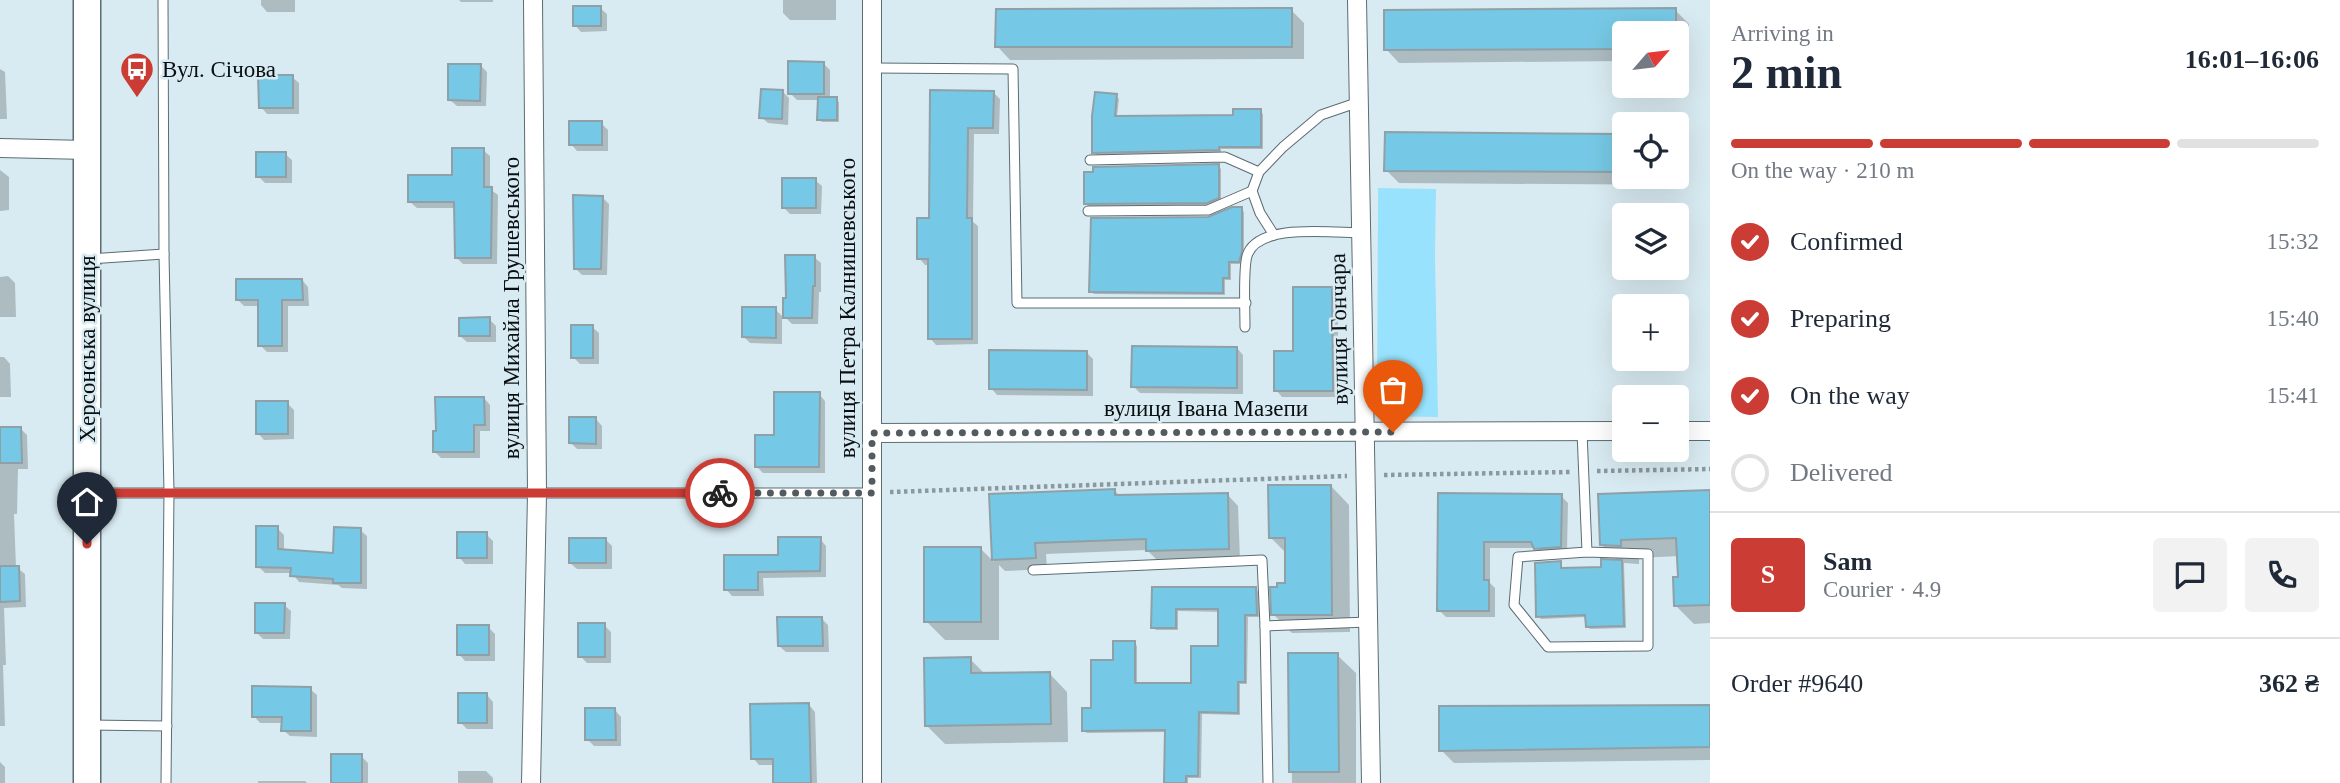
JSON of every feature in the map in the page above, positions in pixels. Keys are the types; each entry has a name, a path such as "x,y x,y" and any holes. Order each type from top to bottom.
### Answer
{"main road":[{"name":"Херсонська вулиця","path":"87,0 87,783"}],"street":[{"name":"вулиця Михайла Грушевського","path":"531,783 537,494 533,0"},
{"name":"вулиця Петра Калнишевського","path":"872,0 872,783"},
{"name":"вулиця Гончара","path":"1357,0 1371,783"},
{"path":"0,148 87,150"},
{"name":"вулиця Івана Мазепи","path":"872,433 1612,431"},
{"path":"1689,431 1710,431"}],"lane":[{"path":"163,0 169,492 166,783"},
{"path":"872,68 1013,69 1017,303 1246,303"},
{"path":"1274,235 1260,213 1252,191 1259,172 1283,147 1321,115 1359,102"},
{"path":"1090,160 1225,157 1259,172"},
{"path":"1088,211 1208,210 1252,191"},
{"path":"1245,327 1247,256 1255,242 1283,233 1362,233"},
{"path":"87,259 164,254"},
{"path":"1582,432 1587,552"},
{"path":"87,493 872,493"},
{"path":"1587,552 1648,554 1648,646 1548,647 1514,605 1518,557 1587,552"},
{"path":"1033,570 1262,560 1268,783"},
{"path":"1265,626 1368,622"},
{"path":"87,725 167,726"}],"path":[{"path":"1587,471 1710,469"},
{"path":"872,493 1367,475 1573,472"}],"shaded area":[{"path":"1378,188 1436,189 1438,417 1377,416"}],"building":[{"path":"573,6 601,6 601,26 573,26"},
{"path":"1292,8 1292,47 995,47 996,9"},
{"path":"1676,8 1676,21 1612,21 1612,49 1384,50 1384,10"},
{"path":"788,61 824,62 824,94 788,94"},
{"path":"448,64 481,64 480,101 448,100"},
{"path":"258,75 293,75 293,108 259,108"},
{"path":"761,89 783,90 782,119 759,118"},
{"path":"930,90 994,91 993,128 968,128 967,218 972,218 972,339 928,339 928,259 917,259 917,218 929,218"},
{"path":"1095,92 1117,94 1115,116 1233,115 1233,109 1261,109 1261,147 1092,153"},
{"path":"818,97 837,97 837,120 817,120"},
{"path":"569,121 602,121 602,145 569,145"},
{"path":"1385,132 1612,134 1612,172 1384,171"},
{"path":"452,148 484,148 484,187 492,187 491,258 455,258 454,202 408,202 408,175 452,175"},
{"path":"256,152 286,152 286,177 256,177"},
{"path":"1219,164 1219,198 1207,203 1084,204 1084,172 1093,172 1093,167"},
{"path":"782,178 816,178 816,208 782,208"},
{"path":"573,195 603,196 601,269 574,269"},
{"path":"1232,207 1242,207 1242,251 1239,262 1229,262 1229,278 1223,278 1223,293 1089,292 1091,218 1208,217"},
{"path":"785,255 815,255 812,318 783,318 783,298 786,298"},
{"path":"236,279 302,279 303,300 282,300 282,346 258,346 258,300 236,300"},
{"path":"1293,287 1332,287 1333,391 1274,391 1274,351 1293,351"},
{"path":"742,307 776,307 776,338 742,337"},
{"path":"490,317 490,336 459,336 459,318"},
{"path":"571,325 593,325 593,358 571,358"},
{"path":"1132,346 1237,347 1237,388 1131,387"},
{"path":"989,350 1087,351 1087,390 989,389"},
{"path":"774,392 820,392 819,467 755,467 755,435 774,435"},
{"path":"435,397 484,397 485,425 474,425 474,452 433,452 433,431 436,431"},
{"path":"256,401 288,401 288,434 256,434"},
{"path":"569,417 596,417 596,444 569,443"},
{"path":"0,427 21,427 22,463 0,463"},
{"path":"1268,485 1331,485 1332,615 1271,615 1270,587 1285,583 1285,538 1269,538"},
{"path":"1115,489 1115,495 1228,493 1229,549 1146,551 1146,539 1035,543 1036,558 992,560 989,494"},
{"path":"1710,490 1710,605 1674,606 1673,577 1678,577 1676,538 1621,540 1621,546 1600,545 1598,494"},
{"path":"1438,493 1562,494 1561,547 1534,549 1531,542 1484,542 1484,580 1489,580 1489,611 1437,611"},
{"path":"256,526 278,526 278,549 333,553 334,527 361,528 361,583 333,583 333,579 290,576 291,568 256,567"},
{"path":"457,532 487,532 487,558 457,558"},
{"path":"778,537 821,537 820,571 758,572 758,590 724,590 724,555 778,555"},
{"path":"569,538 606,538 606,563 569,563"},
{"path":"924,547 981,547 981,622 924,622"},
{"path":"1601,559 1622,560 1624,626 1586,627 1585,615 1536,617 1535,563 1561,561 1561,568 1601,567"},
{"path":"0,566 19,566 20,601 0,602"},
{"path":"1152,587 1256,587 1257,615 1245,615 1245,682 1238,682 1238,713 1199,712 1198,776 1186,776 1186,783 1164,783 1165,730 1082,731 1082,708 1091,708 1091,660 1113,660 1113,641 1135,641 1135,683 1191,683 1191,646 1218,646 1218,609 1176,609 1176,628 1151,628"},
{"path":"255,603 285,603 284,633 255,633"},
{"path":"777,617 822,617 823,646 778,646"},
{"path":"578,623 605,623 605,657 578,657"},
{"path":"457,625 489,625 489,655 457,655"},
{"path":"1288,653 1338,653 1339,772 1289,772"},
{"path":"971,657 971,673 1050,672 1051,724 925,726 924,658"},
{"path":"252,686 311,687 311,731 281,731 282,717 252,717"},
{"path":"458,693 487,693 487,723 458,723"},
{"path":"809,703 811,783 773,783 773,759 751,759 750,704"},
{"path":"1710,705 1710,747 1439,751 1439,706"},
{"path":"585,708 615,708 616,740 585,740"},
{"path":"331,754 362,754 362,783 331,783"}],"way so far":[{"path":"720,493 872,493 872,433 1393,432"}],"place":[{"name":"Вул. Січова","path":"137,99"}],"route":[{"path":"87,544 87,493 720,493"}]}
